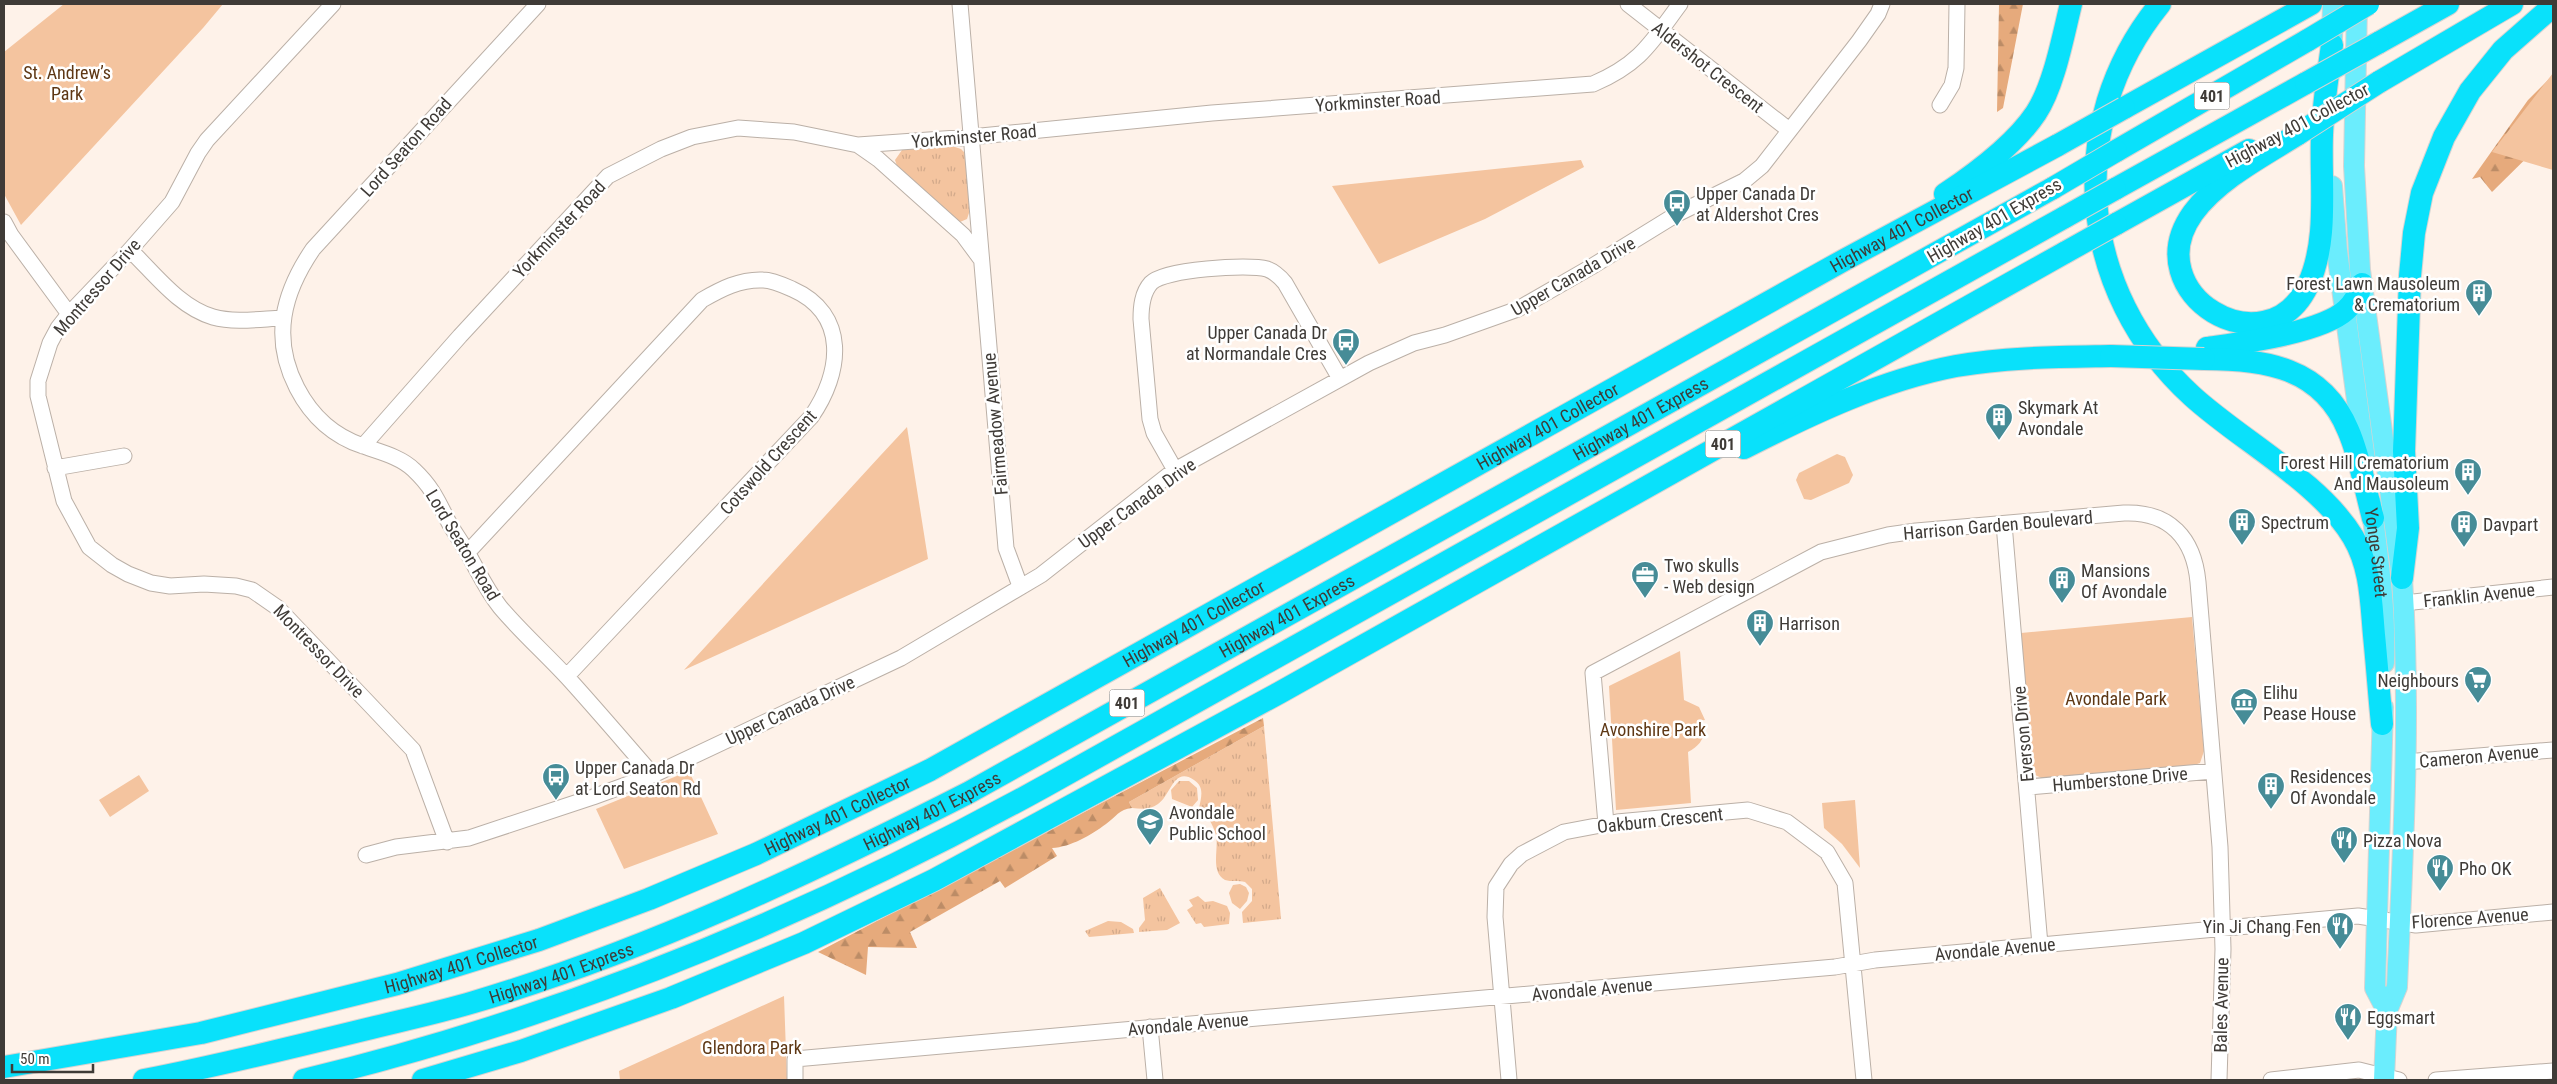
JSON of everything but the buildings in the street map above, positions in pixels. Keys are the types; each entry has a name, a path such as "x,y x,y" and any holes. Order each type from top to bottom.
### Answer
{"highway":[{"path":"1846,259 1956,186 2006,146 2036,113 2056,65 2071,4"},
{"path":"2160,4 2142,28 2124,60 2110,94 2100,130 2096,162 2096,202 2107,264 2136,330 2171,376 2203,406 2321,500 2337,515 2354,538 2365,564 2371,591 2382,724"},
{"name":"Highway 401 Collector","path":"4,1067 201,1033 397,984 538,940 649,899 738,862 835,818 930,770 1846,259 2124,108 2310,4"},
{"name":"Highway 401 Express","path":"144,1080 221,1066 474,1002 594,961 720,911 863,846 968,793 2053,188 2368,4"},
{"name":"Highway 401 Express","path":"304,1080 446,1042 619,984 772,923 911,858 2448,4"},
{"name":"Highway 401 Collector","path":"423,1080 626,1015 716,980 822,935 926,884 1279,693 1379,635 2116,224 2299,128 2512,4"},
{"path":"2402,578 2408,528 2404,451 2410,276 2414,233 2422,193 2448,130 2481,77 2503,50 2553,6"},
{"path":"2299,128 2216,190 2195,211 2185,228 2180,252 2184,280 2200,304 2221,318 2250,323 2281,315 2301,297 2312,275 2319,240 2322,134 2332,45"},
{"path":"1379,635 1436,614 1678,480 1856,396 1928,372 1965,364 2042,357 2202,353 2269,339 2314,325 2344,311 2362,284"},
{"path":"2202,353 2275,365 2297,374 2325,394 2340,413 2350,434 2373,518"},
{"path":"4,1061 54,1059"}],"main road":[{"name":"Yonge Street","path":"2332,4 2332,192 2344,311 2373,518 2385,627 2382,724 2388,921"},
{"name":"Yonge Street","path":"2357,4 2354,166 2362,284 2404,603 2406,762 2388,921 2375,988 2386,1012 2389,1079"}],"street":[{"name":"Montressor Drive","path":"332,4 207,140 172,202 58,328 50,343 38,381 38,396 55,468 68,512 89,547 112,566 151,583 170,586 223,585 252,590 266,598 290,619 413,750 447,842"},
{"name":"Lord Seaton Road","path":"538,4 313,249 294,281 282,318 286,356 297,388 315,416 339,436 388,454 413,468 441,503 447,519 468,552 479,576 500,606 566,676 653,774"},
{"name":"Fairmeadow Avenue","path":"960,4 1006,548 1020,586"},
{"name":"Aldershot Crescent","path":"1628,4 1789,130"},
{"name":"Yorkminster Road","path":"363,446 460,336 608,176 692,137 738,128 794,132 858,145 971,137 1188,115 1593,84 1617,74 1632,63 1661,30 1680,4"},
{"name":"Upper Canada Drive","path":"366,855 396,847 447,842 496,831 653,774 901,658 1041,575 1175,470 1339,377 1414,343 1445,335 1504,315 1542,296 1677,214 1744,181 1762,166 1859,41 1878,14 1882,4"},
{"path":"1940,105 1952,85 1956,68 1956,4"},
{"path":"858,145 878,159 963,235 980,258"},
{"path":"4,222 11,235 69,314"},
{"path":"130,250 183,302 214,318 255,320 282,318"},
{"path":"1175,470 1154,433 1150,420 1141,319 1141,304 1145,294 1151,284 1159,277 1170,273 1220,268 1257,267 1270,270 1285,283 1339,377"},
{"name":"Cotswold Crescent","path":"468,552 702,300 722,288 743,282 764,280 805,294 825,315 835,348 834,367 823,400 811,417 566,676"},
{"path":"55,468 124,456"},
{"name":"Harrison Garden Boulevard","path":"1606,824 1593,673 1821,552 1888,534 2137,513 2161,519 2181,535 2191,549 2196,568 2220,847 2222,930"},
{"name":"Everson Drive","path":"2004,524 2028,787 2040,945"},
{"name":"Franklin Avenue","path":"2404,603 2553,587"},
{"name":"Cameron Avenue","path":"2406,762 2553,750"},
{"name":"Humberstone Drive","path":"2028,787 2213,771"},
{"name":"Oakburn Crescent","path":"1509,1080 1495,917 1496,887 1502,876 1522,854 1564,832 1606,824 1748,810 1788,822 1827,852 1845,883 1864,1080"},
{"name":"Florence Avenue","path":"2388,921 2416,924 2553,912"},
{"name":"Avondale Avenue","path":"796,1080 795,1058 1836,968 1875,960 2222,930 2358,916 2388,921"},
{"name":"Bales Avenue","path":"2219,1080 2222,930"},
{"path":"1150,1027 1155,1080"},
{"path":"2271,1080 2359,1070 2389,1079"},
{"path":"2436,1080 2553,1070"}],"green space":[{"name":"St. Andrew’s Park","path":"64,4 223,4 21,225 4,194 4,52"},
{"path":"1999,4 2023,4 2003,108 1997,112"},
{"path":"2553,73 2553,170 2492,152"},
{"path":"2553,75 2553,132 2492,192 2480,177 2472,179 2528,100"},
{"path":"952,146 961,149 966,154 970,210 967,219 960,222 950,217 897,166 895,160 902,150"},
{"path":"1581,160 1584,167 1485,219 1379,264 1332,186"},
{"path":"907,427 928,559 684,670 880,456"},
{"path":"1837,454 1845,457 1853,475 1849,483 1811,500 1804,499 1796,480 1799,473"},
{"name":"Avondale Park","path":"2192,617 2204,751 2200,763 2191,766 2044,779 2035,775 2032,767 2021,633"},
{"name":"Avonshire Park","path":"1680,651 1684,700 1699,707 1705,720 1697,721 1698,729 1705,728 1702,740 1695,748 1688,752 1691,803 1616,810 1609,686"},
{"path":"1263,718 1264,726 1129,802 1132,808 1121,812 1094,832 1073,843 1052,848 1057,856 1005,888 1000,881 910,932 917,948 868,947 866,975 818,952"},
{"path":"1264,726 1281,919 1243,923 1242,912 1252,901 1252,889 1245,882 1225,880 1220,876 1216,866 1216,835 1209,820 1199,808 1201,800 1200,786 1194,780 1181,777 1177,779 1162,800 1155,806 1143,809 1132,808 1129,802"},
{"path":"689,771 718,834 624,869 596,809"},
{"path":"139,775 149,791 110,817 99,800"},
{"path":"1179,781 1189,781 1197,788 1198,800 1192,807 1172,799 1171,790"},
{"path":"1855,800 1860,868 1842,844 1824,828 1822,803"},
{"path":"1240,884 1246,887 1249,893 1247,901 1240,909 1232,903 1229,893 1233,885"},
{"path":"1160,888 1180,923 1167,930 1139,932 1139,928 1145,920 1143,898"},
{"path":"1198,896 1205,902 1213,901 1227,906 1230,913 1229,924 1204,927 1201,923 1196,924 1187,910 1193,906 1189,900"},
{"path":"1108,921 1121,922 1133,929 1134,933 1089,937 1085,931"},
{"name":"Glendora Park","path":"784,996 787,1080 620,1080 619,1071"}],"place":[{"name":"Upper Canada Dr at Aldershot Cres","path":"1677,227"},
{"name":"Forest Lawn Mausoleum & Crematorium","path":"2479,317"},
{"name":"Upper Canada Dr at Normandale Cres","path":"1346,366"},
{"name":"Skymark At Avondale","path":"1999,441"},
{"name":"Forest Hill Crematorium And Mausoleum","path":"2468,496"},
{"name":"Spectrum","path":"2242,546"},
{"name":"Davpart","path":"2464,548"},
{"name":"Two skulls - Web design","path":"1645,599"},
{"name":"Mansions Of Avondale","path":"2062,604"},
{"name":"Harrison","path":"1760,647"},
{"name":"Neighbours","path":"2478,704"},
{"name":"Elihu Pease House","path":"2244,726"},
{"name":"Upper Canada Dr at Lord Seaton Rd","path":"556,801"},
{"name":"Residences Of Avondale","path":"2271,810"},
{"name":"Avondale Public School","path":"1150,846"},
{"name":"Pizza Nova","path":"2344,864"},
{"name":"Pho OK","path":"2440,892"},
{"name":"Yin Ji Chang Fen","path":"2340,950"},
{"name":"Eggsmart","path":"2348,1041"}]}
